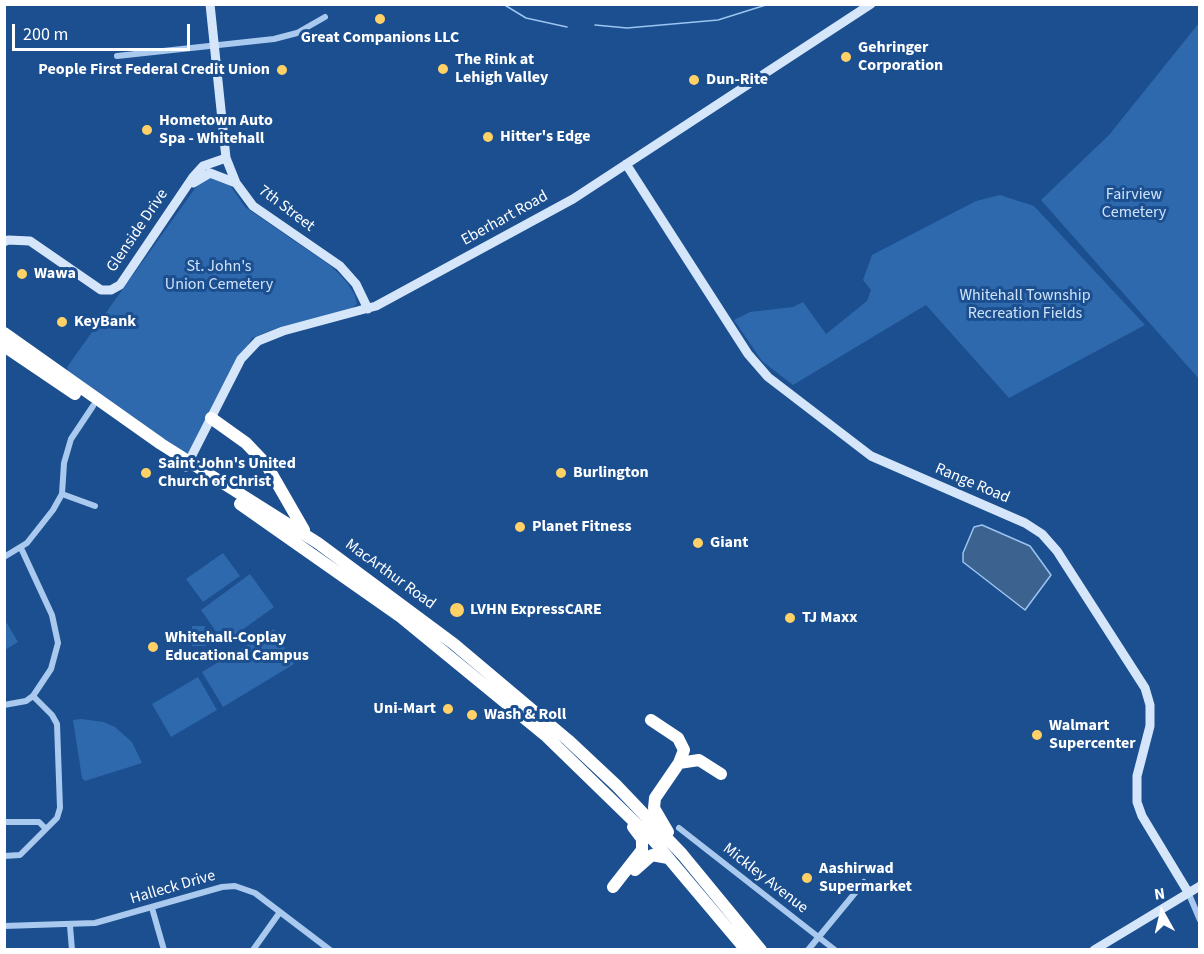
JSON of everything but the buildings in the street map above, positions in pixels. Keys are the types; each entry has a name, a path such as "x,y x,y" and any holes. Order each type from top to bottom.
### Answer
{"highway":[{"name":"MacArthur Road","path":"4,333 412,625 545,735 617,802 670,859 746,950"},
{"name":"MacArthur Road","path":"4,346 187,465 318,543 410,609 502,683 592,762 673,844 761,950"},
{"path":"211,418 257,453 274,476 299,525 318,543"},
{"path":"651,720 681,741 684,750 680,763 657,793 654,804 673,844"},
{"path":"680,763 699,760 721,774"},
{"path":"617,802 621,814 640,837 643,846 639,856 619,876 613,887 652,855 659,854 670,859"}],"street":[{"name":"7th Street","path":"210,4 226,158 236,183 253,206 340,266 356,284 368,309"},
{"name":"Eberhart Road","path":"187,465 241,359 258,341 283,331 368,309 573,199 871,4"},
{"path":"117,56 285,37 325,17"},
{"name":"Glenside Drive","path":"4,242 8,240 30,241 101,290 111,290 120,285 186,187 203,166 226,158"},
{"name":"Range Road","path":"626,164 748,354 768,377 871,456 1025,523 1042,534 1058,551 1145,688 1150,726 1137,776 1137,802 1142,816 1188,892"},
{"path":"186,187 210,173 236,183"},
{"path":"4,557 21,548 44,523 62,494 64,463 71,439 93,406"},
{"path":"62,494 95,506"},
{"path":"4,705 13,705 33,696 51,669 58,643 52,615 21,548"},
{"path":"4,856 20,855 57,818 60,808 57,724 52,715 33,696"},
{"path":"4,822 39,822 45,828"},
{"name":"Mickley Avenue","path":"679,828 835,950"},
{"path":"808,950 864,882"},
{"name":"Halleck Drive","path":"4,926 70,926 111,920 222,887 235,886 255,893 330,950"},
{"path":"1099,948 1200,886"},
{"path":"1188,892 1200,920"},
{"path":"152,908 164,950"},
{"path":"253,950 280,912"},
{"path":"70,926 72,950"}],"green space":[{"name":"Fairview Cemetery","path":"1199,23 1199,379 1041,200 1109,135"},
{"name":"St. John's Union Cemetery","path":"205,177 220,179 230,185 245,207 331,266 346,281 355,295 357,304 349,310 280,327 252,338 187,456 68,371 67,367"},
{"name":"Whitehall Township Recreation Fields","path":"1000,195 1034,206 1145,325 1009,398 926,305 793,385 762,361 734,320 750,312 793,307 803,302 826,334 867,301 871,290 863,280 872,255 976,201"},
{"path":"223,553 240,576 203,602 186,579"},
{"path":"250,574 274,607 224,643 201,610"},
{"path":"5,620 18,642 4,650"},
{"path":"192,626 205,626 206,646 192,646"},
{"path":"274,629 294,664 223,707 202,672"},
{"path":"198,677 217,710 171,737 152,704"},
{"path":"73,720 104,722 115,727 132,742 142,763 85,781 82,778"}],"shaded area":[{"path":"982,525 1030,546 1051,575 1025,610 963,562 963,553 974,527"}],"waterway":[{"path":"503,4 526,18 567,27"},
{"path":"595,25 627,28 718,20 769,4"}],"place":[{"name":"Great Companions LLC","path":"380,19"},
{"name":"Gehringer Corporation","path":"846,57"},
{"name":"The Rink at Lehigh Valley","path":"443,69"},
{"name":"People First Federal Credit Union","path":"282,70"},
{"name":"Dun-Rite","path":"694,80"},
{"name":"Hometown Auto Spa - Whitehall","path":"147,130"},
{"name":"Hitter's Edge","path":"488,137"},
{"name":"Wawa","path":"22,274"},
{"name":"KeyBank","path":"62,322"},
{"name":"Saint John's United Church of Christ","path":"146,473"},
{"name":"Burlington","path":"561,473"},
{"name":"Planet Fitness","path":"520,527"},
{"name":"Giant","path":"698,543"},
{"name":"LVHN ExpressCARE","path":"457,610"},
{"name":"TJ Maxx","path":"790,618"},
{"name":"Whitehall-Coplay Educational Campus","path":"153,647"},
{"name":"Uni-Mart","path":"448,709"},
{"name":"Wash & Roll","path":"472,715"},
{"name":"Walmart Supercenter","path":"1037,735"},
{"name":"Aashirwad Supermarket","path":"807,878"}]}
